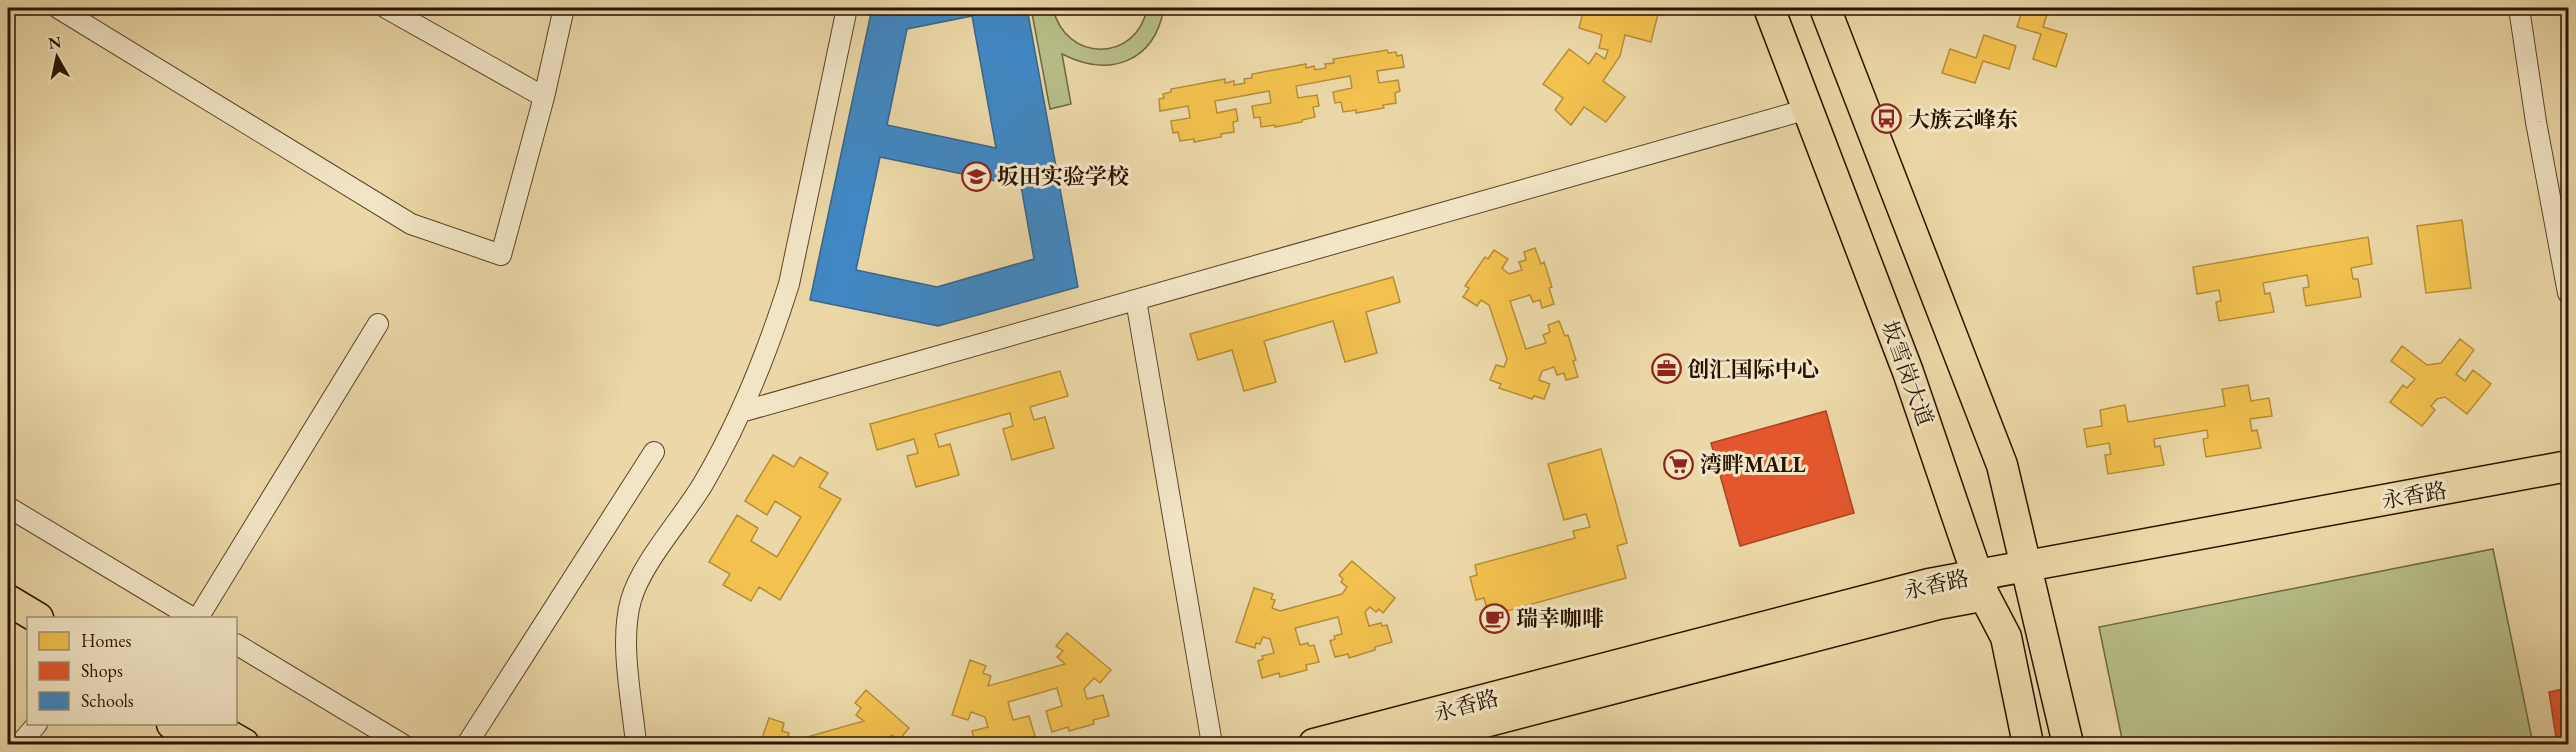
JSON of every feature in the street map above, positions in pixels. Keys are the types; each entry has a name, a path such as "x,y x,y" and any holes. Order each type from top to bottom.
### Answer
{"main road":[{"name":"坂雪岗大道","path":"1769,8 1908,372 1981,585 2006,637 2028,744"},
{"path":"1825,8 2002,465 2068,744"},
{"name":"永香路","path":"1314,744 1929,584 1981,585 2568,466"},
{"name":"永香路","path":"2029,576 2568,486"},
{"name":"永香路","path":"1400,744 1938,604 1981,585"},
{"path":"8,600 36,617"},
{"path":"8,623 27,635"},
{"path":"174,725 206,744"},
{"path":"212,725 244,744"}],"street":[{"path":"58,8 411,224 501,255 544,97 564,8"},
{"path":"386,8 544,97"},
{"path":"636,744 626,644 631,599 640,578 702,486 741,412 764,357 789,284 848,8"},
{"path":"2519,8 2536,122 2568,293"},
{"path":"741,412 1808,109"},
{"path":"1136,300 1212,744"},
{"path":"199,617 378,324"},
{"path":"467,744 654,452"},
{"path":"8,507 191,617"},
{"path":"237,645 402,744"},
{"path":"20,744 36,725"}],"green space":[{"path":"1031,8 1053,8 1060,26 1071,39 1085,47 1101,49 1116,47 1130,39 1141,26 1147,8 1164,8 1159,27 1150,42 1140,53 1127,61 1096,65 1062,54 1071,104 1050,109"},
{"path":"2493,549 2533,744 2123,744 2099,627"}],"building: Homes":[{"path":"1584,8 1659,10 1651,42 1625,35 1620,56 1603,81 1625,97 1606,122 1584,107 1571,125 1555,110 1563,98 1543,84 1569,49 1589,64 1596,53 1605,59 1608,50 1599,48 1602,35 1579,28"},
{"path":"2023,8 2049,8 2043,27 2067,34 2056,67 2033,59 2041,34 2017,27"},
{"path":"1984,35 2016,46 2009,69 1983,61 1975,83 1942,73 1950,49 1976,58"},
{"path":"1387,50 1388,53 1396,52 1397,56 1402,55 1404,67 1377,71 1379,83 1398,80 1400,91 1395,93 1396,103 1383,105 1384,108 1356,113 1356,110 1343,112 1341,102 1335,103 1333,92 1352,88 1350,76 1296,86 1298,98 1317,95 1319,106 1313,107 1315,117 1275,127 1275,125 1261,127 1260,117 1254,118 1252,106 1271,103 1269,91 1215,101 1217,113 1236,109 1238,121 1233,122 1234,132 1194,142 1194,139 1180,141 1178,132 1173,133 1171,121 1190,118 1188,106 1160,111 1159,99 1164,98 1163,94 1171,92 1171,89 1225,79 1225,83 1234,81 1234,85 1245,83 1244,79 1252,78 1252,74 1306,64 1306,68 1314,66 1315,70 1326,68 1325,64 1334,63 1333,59"},
{"path":"2462,220 2471,288 2426,293 2417,226"},
{"path":"2368,237 2372,264 2351,268 2353,279 2358,279 2361,297 2306,306 2303,288 2309,287 2307,275 2263,283 2265,294 2270,293 2274,312 2219,321 2216,302 2221,301 2219,290 2197,294 2193,267"},
{"path":"1535,248 1541,264 1544,262 1552,287 1549,288 1554,304 1542,308 1540,300 1533,302 1530,295 1510,301 1526,349 1546,343 1543,335 1550,332 1548,325 1559,321 1565,336 1568,335 1576,360 1573,361 1578,377 1566,380 1564,373 1557,375 1554,367 1542,371 1539,380 1550,384 1544,399 1534,396 1532,399 1499,388 1501,384 1490,380 1496,365 1504,367 1507,359 1489,305 1481,300 1477,306 1463,297 1469,288 1465,286 1485,257 1488,259 1494,250 1508,259 1502,268 1509,274 1522,270 1519,262 1526,260 1524,252"},
{"path":"1393,277 1400,302 1366,312 1377,353 1345,362 1333,321 1264,341 1276,382 1244,391 1232,350 1198,360 1190,334"},
{"path":"2460,339 2474,350 2456,374 2465,381 2473,370 2491,384 2467,414 2445,397 2437,399 2431,406 2435,410 2422,426 2390,402 2403,385 2407,388 2415,379 2391,361 2402,346 2427,365 2441,363"},
{"path":"1060,371 1068,396 1030,407 1034,420 1045,417 1054,448 1012,460 1003,429 1013,426 1010,413 935,434 939,447 950,444 959,475 916,487 907,456 918,453 914,439 877,450 870,424"},
{"path":"2248,385 2251,401 2269,398 2272,416 2250,419 2252,431 2257,430 2261,448 2206,457 2203,439 2208,438 2207,430 2154,439 2155,447 2160,446 2164,465 2108,474 2105,455 2111,454 2109,443 2087,447 2084,429 2102,426 2100,410 2125,405 2128,422 2225,406 2222,389"},
{"path":"1601,449 1627,543 1617,546 1626,578 1489,616 1484,598 1476,600 1470,577 1477,575 1475,565 1575,538 1573,531 1590,527 1586,514 1564,520 1548,464"},
{"path":"773,455 794,467 800,457 828,473 819,487 841,499 780,600 759,587 751,601 723,585 730,574 709,562 737,515 758,528 751,541 777,557 801,517 775,501 767,515 745,501"},
{"path":"1352,561 1395,598 1383,613 1379,609 1376,612 1370,607 1365,612 1369,626 1381,623 1382,626 1387,625 1392,642 1349,658 1348,654 1335,657 1330,641 1335,639 1334,636 1342,634 1338,617 1295,628 1300,645 1308,643 1309,646 1314,645 1319,662 1306,665 1307,670 1280,677 1279,673 1262,678 1258,661 1263,659 1262,656 1274,653 1270,639 1263,637 1260,644 1256,643 1255,648 1236,642 1254,588 1273,594 1271,599 1275,600 1272,608 1280,611 1342,594 1347,587 1341,582 1343,579 1339,575"},
{"path":"1067,633 1111,670 1100,683 1094,678 1084,689 1087,699 1103,695 1109,716 1093,720 1094,724 1069,731 1068,727 1052,732 1046,711 1062,706 1057,688 1008,702 1013,720 1029,716 1035,736 1019,741 1019,744 975,744 972,731 988,727 985,717 971,712 968,720 952,715 970,660 986,666 983,673 991,676 988,686 1065,664 1057,657 1063,651 1056,646"},
{"path":"866,690 909,728 899,740 892,735 884,744 760,744 769,718 784,723 782,731 789,733 786,743 864,721 856,715 861,708 855,703"}],"building: Shops":[{"path":"1826,411 1854,513 1740,546 1711,443"},
{"path":"2568,688 2568,744 2557,744 2549,692"}],"building: Schools":[{"path":"872,8 1027,8 1078,287 938,326 810,300","holes":["972,16 996,148 887,125 907,29","880,157 1021,186 1034,259 937,287 856,270"]}],"place":[{"name":"大族云峰东","path":"1887,119"},
{"name":"坂田实验学校","path":"976,176"},
{"name":"创汇国际中心","path":"1666,369"},
{"name":"湾畔MALL","path":"1679,464"},
{"name":"瑞幸咖啡","path":"1495,618"}]}
